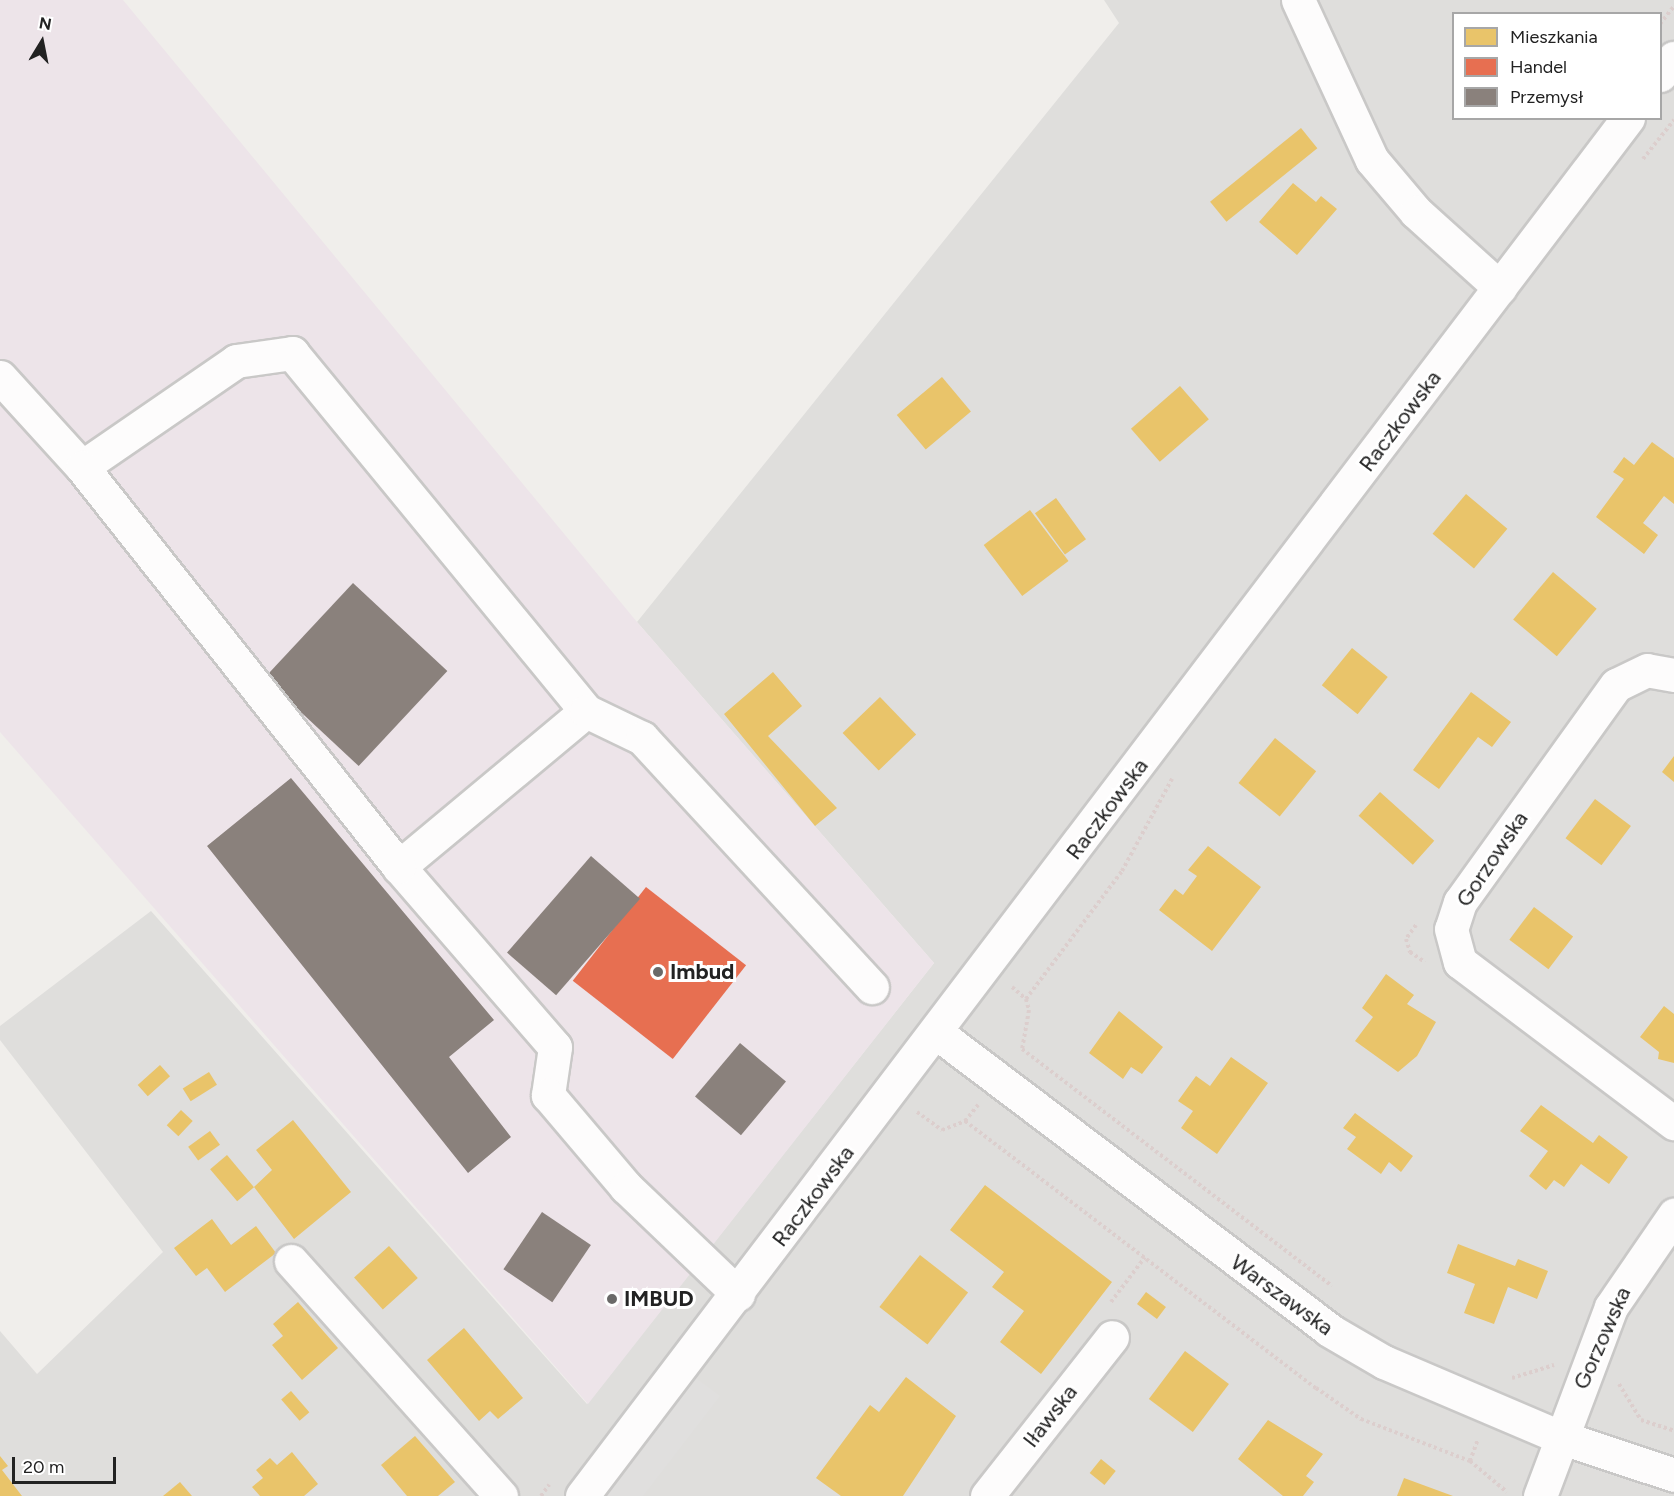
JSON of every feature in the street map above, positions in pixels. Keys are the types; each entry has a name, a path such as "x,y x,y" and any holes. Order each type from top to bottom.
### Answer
{"street":[{"path":"1298,0 1372,160 1416,212 1500,288"},
{"path":"1662,73 1674,58"},
{"name":"Raczkowska","path":"582,1496 938,1033 1626,120"},
{"path":"82,467 236,361 292,353 586,711 642,738 872,987"},
{"path":"0,377 82,467 399,867 555,1047 548,1095 626,1187 738,1294"},
{"name":"Gorzowska","path":"1674,675 1647,670 1616,685 1460,902 1451,929 1460,962 1674,1123"},
{"path":"399,867 586,711"},
{"name":"Warszawska","path":"938,1033 1329,1330 1384,1362 1560,1437 1674,1475"},
{"name":"Gorzowska","path":"1539,1496 1611,1307 1674,1215"},
{"path":"291,1261 501,1496"},
{"name":"Iławska","path":"987,1496 1112,1336"}],"path":[{"path":"1662,21 1674,6"},
{"path":"1638,166 1674,120"},
{"path":"1026,999 1122,871 1178,772"},
{"path":"1420,920 1406,939 1410,952 1430,966"},
{"path":"1022,1049 1339,1292"},
{"path":"965,1121 1316,1388 1361,1419 1470,1461 1513,1496"},
{"path":"1620,1385 1624,1375"},
{"path":"1632,1404 1641,1420 1674,1431"}],"shaded area":[{"path":"0,0 123,0 637,622 934,963 588,1404 0,732"},
{"path":"1104,0 1674,0 1674,1496 0,1496 0,1331 37,1374 163,1252 0,1040 0,1026 151,911 587,1404 934,963 637,622 1119,23"},
{"path":"681,1367 720,1396 643,1496 587,1496"}],"building: Mieszkania":[{"path":"1301,128 1317,148 1226,222 1210,202"},
{"path":"1293,183 1316,202 1321,196 1337,209 1297,255 1259,222"},
{"path":"942,377 971,411 926,449 897,415"},
{"path":"1180,386 1209,419 1160,462 1131,429"},
{"path":"1652,442 1674,458 1674,504 1664,496 1643,523 1658,535 1644,554 1596,517 1624,479 1613,472 1624,457 1634,465"},
{"path":"1466,494 1507,529 1474,569 1433,534"},
{"path":"1056,498 1086,539 1065,555 1035,513"},
{"path":"1030,510 1069,561 1022,596 984,545"},
{"path":"1553,572 1597,609 1557,656 1513,619"},
{"path":"1352,648 1388,677 1358,714 1322,685"},
{"path":"773,672 802,706 768,736 837,808 815,826 724,714"},
{"path":"1471,692 1511,722 1492,747 1478,737 1439,789 1413,770"},
{"path":"880,697 916,734 879,771 843,733"},
{"path":"1275,738 1316,771 1280,816 1238,783"},
{"path":"1674,756 1674,782 1662,772"},
{"path":"1380,792 1434,841 1413,865 1359,816"},
{"path":"1595,799 1631,826 1601,865 1566,838"},
{"path":"1208,846 1261,887 1212,951 1159,910 1175,889 1183,895 1197,876 1188,870"},
{"path":"1534,907 1573,936 1548,969 1509,940"},
{"path":"1386,974 1414,995 1407,1004 1436,1022 1417,1056 1398,1072 1355,1041 1373,1017 1362,1008"},
{"path":"1664,1006 1674,1014 1674,1063 1658,1059 1659,1052 1640,1037"},
{"path":"1119,1011 1163,1047 1142,1074 1131,1067 1123,1079 1089,1053"},
{"path":"1231,1057 1268,1083 1217,1154 1181,1128 1193,1111 1178,1101 1196,1076 1210,1086"},
{"path":"160,1065 170,1076 148,1096 138,1085"},
{"path":"209,1072 217,1085 191,1101 183,1088"},
{"path":"1541,1105 1593,1143 1599,1135 1628,1157 1609,1184 1581,1164 1564,1187 1554,1180 1546,1190 1529,1176 1548,1151 1520,1131"},
{"path":"181,1110 193,1121 178,1136 167,1125"},
{"path":"1355,1113 1413,1156 1401,1172 1389,1162 1381,1174 1347,1149 1356,1137 1343,1128"},
{"path":"293,1120 351,1192 294,1239 254,1187 272,1170 256,1150"},
{"path":"210,1131 220,1145 198,1161 188,1147"},
{"path":"227,1155 254,1187 237,1201 210,1169"},
{"path":"985,1185 1112,1282 1041,1374 1000,1342 1024,1311 992,1287 1004,1272 950,1230"},
{"path":"212,1219 231,1245 256,1226 276,1253 225,1292 207,1268 196,1276 174,1248"},
{"path":"1458,1244 1515,1266 1518,1259 1548,1271 1537,1299 1508,1287 1494,1324 1464,1313 1475,1284 1447,1273"},
{"path":"389,1246 418,1278 383,1309 354,1277"},
{"path":"920,1255 968,1293 927,1345 879,1307"},
{"path":"1146,1292 1166,1307 1157,1319 1137,1304"},
{"path":"298,1302 338,1348 302,1380 272,1345 283,1336 273,1324"},
{"path":"464,1328 523,1398 498,1419 490,1411 479,1421 427,1360"},
{"path":"1185,1351 1229,1384 1193,1432 1149,1399"},
{"path":"906,1377 956,1416 903,1496 841,1496 816,1478 870,1405 879,1412"},
{"path":"291,1391 309,1412 300,1421 281,1400"},
{"path":"1268,1420 1323,1454 1306,1476 1314,1482 1303,1496 1283,1496 1238,1459"},
{"path":"415,1436 455,1482 438,1496 407,1496 381,1465"},
{"path":"292,1452 318,1484 304,1496 260,1496 252,1487 263,1478 256,1470 270,1458 277,1465"},
{"path":"0,1456 8,1466 2,1470 22,1496 0,1496"},
{"path":"1101,1459 1116,1471 1104,1485 1090,1473"},
{"path":"1404,1478 1453,1496 1397,1496"},
{"path":"180,1482 192,1496 163,1496"}],"building: Handel":[{"name":"Imbud","path":"646,887 746,965 673,1059 573,981"}],"building: Przemysł":[{"path":"353,583 447,671 359,766 264,678"},
{"path":"291,778 494,1020 449,1057 511,1137 468,1173 207,846"},
{"path":"591,856 640,899 556,995 507,953"},
{"path":"740,1043 786,1082 741,1135 695,1097"},
{"path":"542,1212 591,1245 552,1302 503,1269"}],"place":[{"name":"Imbud","path":"658,972"},
{"name":"IMBUD","path":"612,1299"}]}
